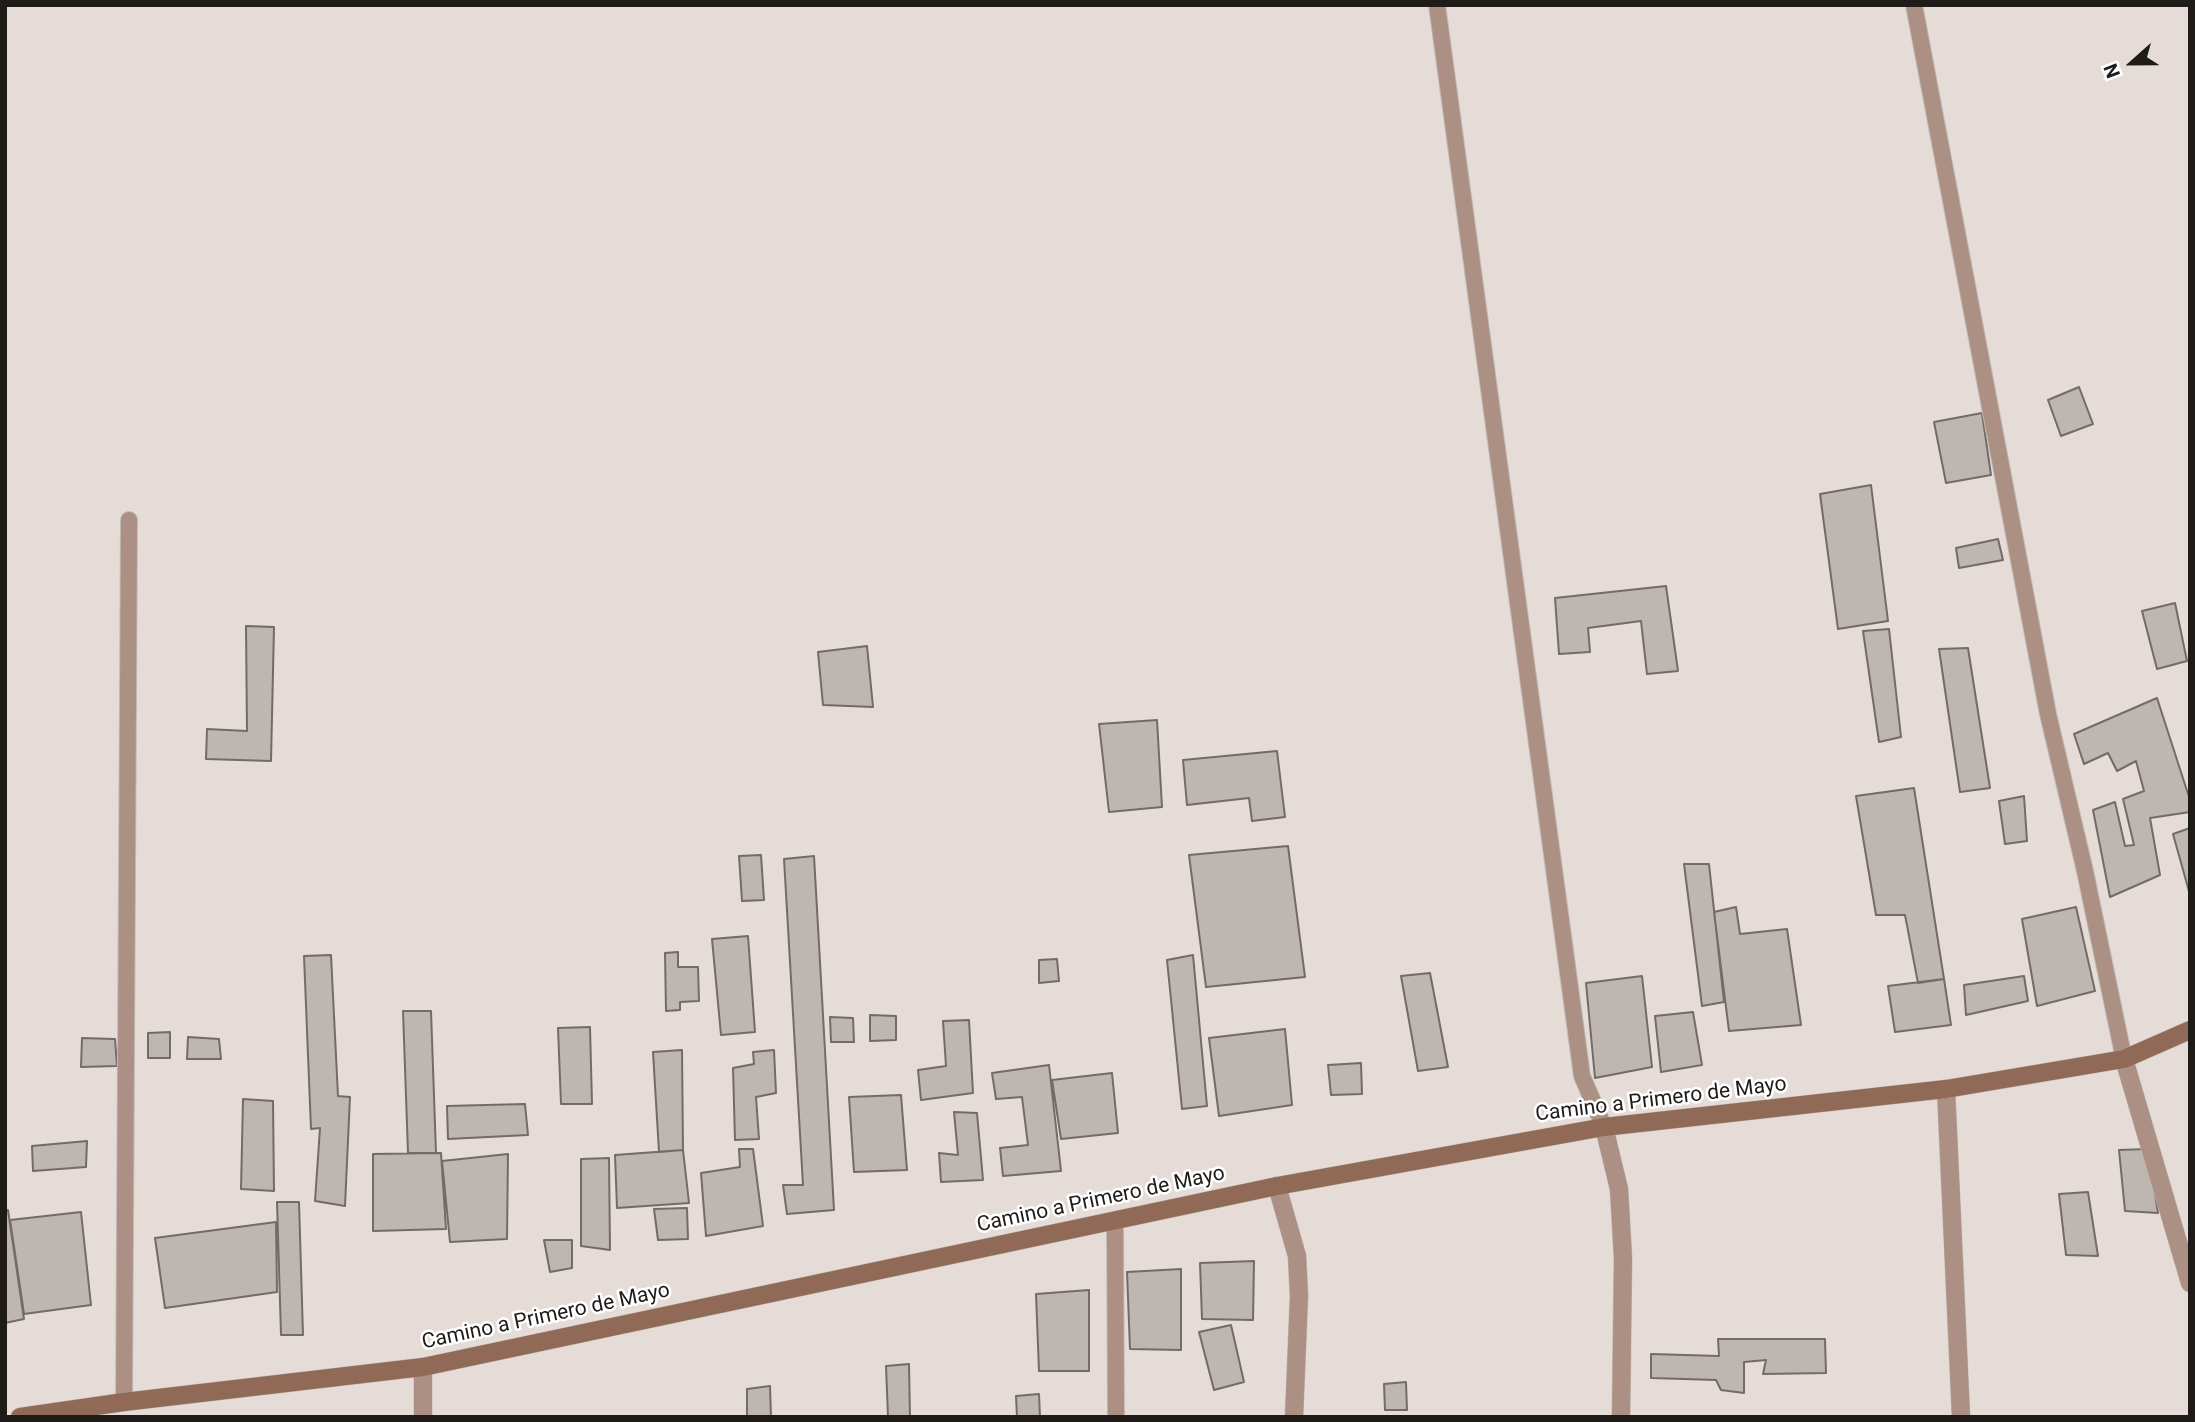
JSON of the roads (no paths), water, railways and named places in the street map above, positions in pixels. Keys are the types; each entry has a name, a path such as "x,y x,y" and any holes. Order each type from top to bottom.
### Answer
{"street":[{"name":"Camino a Primero de Mayo","path":"20,1417 423,1367 1277,1186 1604,1127 1946,1089 2124,1059 2190,1030"},
{"path":"2124,1059 2190,1283"},
{"path":"1946,1089 1961,1417"},
{"path":"1604,1127 1619,1189 1623,1258 1621,1417"},
{"path":"1277,1186 1297,1256 1299,1296 1294,1417"},
{"path":"423,1367 423,1417"}],"lane":[{"path":"1437,5 1582,1076 1604,1127"},
{"path":"1914,5 2048,713 2085,871 2124,1059"},
{"path":"124,1402 129,520"},
{"path":"1115,1220 1116,1417"}]}
